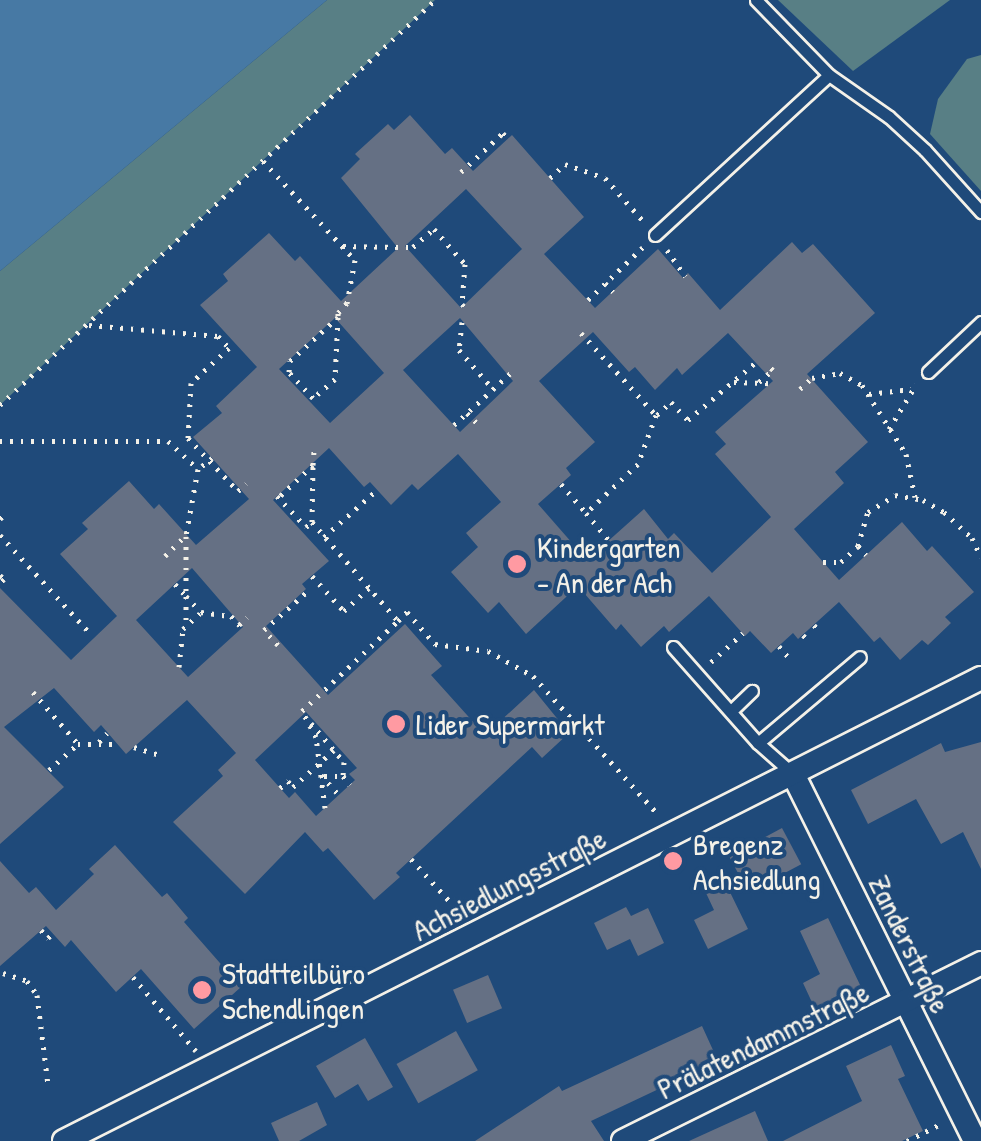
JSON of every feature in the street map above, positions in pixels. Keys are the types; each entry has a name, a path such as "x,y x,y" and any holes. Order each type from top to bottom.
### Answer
{"street":[{"name":"Achsiedlungsstraße","path":"64,1141 981,678"},
{"name":"Zanderstraße","path":"793,774 975,1141"},
{"name":"Prälatendammstraße","path":"623,1141 906,1004 981,963"}],"lane":[{"path":"756,0 829,75 889,117 981,212"},
{"path":"656,235 829,75"},
{"path":"928,372 981,322"},
{"path":"673,647 758,743 793,774"},
{"path":"758,743 860,657"},
{"path":"730,711 752,691"}],"path":[{"path":"0,405 434,0"},
{"path":"462,172 504,133 508,138"},
{"path":"263,161 356,260 347,304 290,361 289,372 308,397 314,398 335,379 338,317"},
{"path":"550,178 565,164 605,178 686,276"},
{"path":"342,246 414,247 432,226 465,264 462,304 467,310"},
{"path":"588,300 656,235"},
{"path":"605,284 612,292"},
{"path":"462,322 459,350 493,389"},
{"path":"87,324 218,336 232,346 191,383 188,438 238,491 246,484"},
{"path":"581,333 656,415"},
{"path":"586,514 638,464 656,415 671,402 688,420 755,364"},
{"path":"757,382 770,367"},
{"path":"454,425 514,370"},
{"path":"889,429 912,389 928,372"},
{"path":"800,389 812,378 852,375 869,394 906,454 916,497"},
{"path":"734,382 771,383"},
{"path":"757,382 762,391"},
{"path":"869,394 912,389"},
{"path":"467,413 477,424"},
{"path":"0,441 162,439 200,467"},
{"path":"314,450 312,522 398,621"},
{"path":"179,667 186,625 186,536 200,467 212,458"},
{"path":"312,522 306,528 278,497 314,465"},
{"path":"560,484 610,540"},
{"path":"324,537 377,490"},
{"path":"823,562 841,562 858,546 864,518 879,501 895,495 916,497 959,524 981,557"},
{"path":"0,535 88,632"},
{"path":"164,556 186,536"},
{"path":"858,546 866,555"},
{"path":"0,575 4,579 0,583"},
{"path":"312,576 344,611 369,588"},
{"path":"175,584 200,612 231,616 240,626 247,618"},
{"path":"278,645 264,630 306,592"},
{"path":"186,625 200,612"},
{"path":"325,808 316,737 302,711 407,612 435,644 488,651 522,667 675,834"},
{"path":"814,625 820,632"},
{"path":"698,674 742,633"},
{"path":"803,635 809,642"},
{"path":"778,646 789,658"},
{"path":"33,692 78,744"},
{"path":"305,716 344,762 343,776 350,784"},
{"path":"96,744 108,733"},
{"path":"49,770 78,744 117,744"},
{"path":"134,747 163,756"},
{"path":"280,788 288,781 293,787 334,750"},
{"path":"321,775 343,776"},
{"path":"321,775 339,795"},
{"path":"411,859 479,933"},
{"path":"41,930 48,938 52,933"},
{"path":"3,973 27,981 37,995 48,1085"},
{"path":"133,977 210,1068"},
{"path":"145,1011 154,1002"},
{"path":"907,1141 946,1122"}],"green space":[{"path":"327,0 435,0 0,405 0,271"},
{"path":"778,0 950,0 853,71"},
{"path":"981,55 981,191 930,134 938,99 967,59"}],"water":[{"path":"0,0 327,0 0,271"}],"building":[{"path":"410,115 445,154 452,148 473,171 512,135 584,217 544,254 595,308 658,249 683,278 688,273 720,310 792,242 802,253 813,244 875,313 807,374 868,442 835,472 844,483 794,529 839,580 902,522 927,551 932,546 974,592 945,617 951,623 928,645 922,640 900,660 880,637 874,642 839,602 798,639 793,633 771,653 750,631 745,636 709,596 669,632 664,626 641,647 621,624 616,630 578,586 526,634 499,602 488,613 451,572 478,547 466,533 501,502 458,454 418,490 412,484 391,505 370,482 364,487 329,448 273,500 329,561 302,584 306,589 266,626 328,695 405,624 442,666 431,675 485,735 534,690 569,733 542,758 532,747 396,873 400,877 374,900 328,848 323,852 305,832 245,894 173,822 223,776 218,770 236,753 187,700 126,754 101,725 94,732 54,688 4,727 64,787 0,844 0,588 71,660 117,616 60,554 88,529 82,523 129,481 154,509 159,504 196,545 249,499 193,437 222,413 216,406 257,367 200,305 228,281 223,274 269,233 295,261 300,256 341,301 398,248 341,178 360,159 355,154 388,124 394,130","holes":["466,189 522,249 461,308 405,246","335,318 384,373 330,423 279,369","460,318 513,381 460,432 403,370","593,332 629,372 635,367 655,390 677,368 682,375 728,333 773,381 715,432 726,444 715,454 771,517 712,573 674,533 668,539 644,509 587,560 538,504 571,475 566,468 595,442 539,381","192,568 243,627 188,677 136,620","306,712 357,768 349,774 355,780 316,816 295,792 289,798 255,760"]},
{"path":"981,742 981,869 963,832 941,844 916,799 868,824 851,790 941,743 945,752"},
{"path":"782,828 801,864 748,892 729,856"},
{"path":"115,845 162,897 167,893 188,918 184,922 241,987 194,1029 141,969 116,992 71,940 65,947 46,926 0,966 0,861 29,893 36,887 56,910 94,874 89,869"},
{"path":"726,884 748,929 708,949 694,920 714,910 706,893"},
{"path":"626,907 631,916 648,908 664,943 638,956 630,939 607,950 594,923"},
{"path":"828,918 862,989 816,1011 803,983 820,974 800,931"},
{"path":"488,975 502,1008 467,1023 453,990"},
{"path":"702,1026 718,1061 591,1121 604,1141 475,1141 559,1086 562,1091"},
{"path":"456,1031 478,1070 418,1103 397,1064"},
{"path":"365,1038 393,1087 368,1101 358,1084 335,1098 316,1066"},
{"path":"891,1045 905,1076 898,1079 923,1131 902,1141 783,1141 862,1101 846,1066"},
{"path":"317,1102 327,1125 299,1141 279,1141 271,1123"},
{"path":"755,1111 768,1141 689,1141"}],"place":[{"name":"Kindergarten - An der Ach","path":"517,564"},
{"name":"Lider Supermarkt","path":"396,724"},
{"name":"Bregenz Achsiedlung","path":"673,861"},
{"name":"Stadtteilbüro Schendlingen","path":"202,990"}]}
